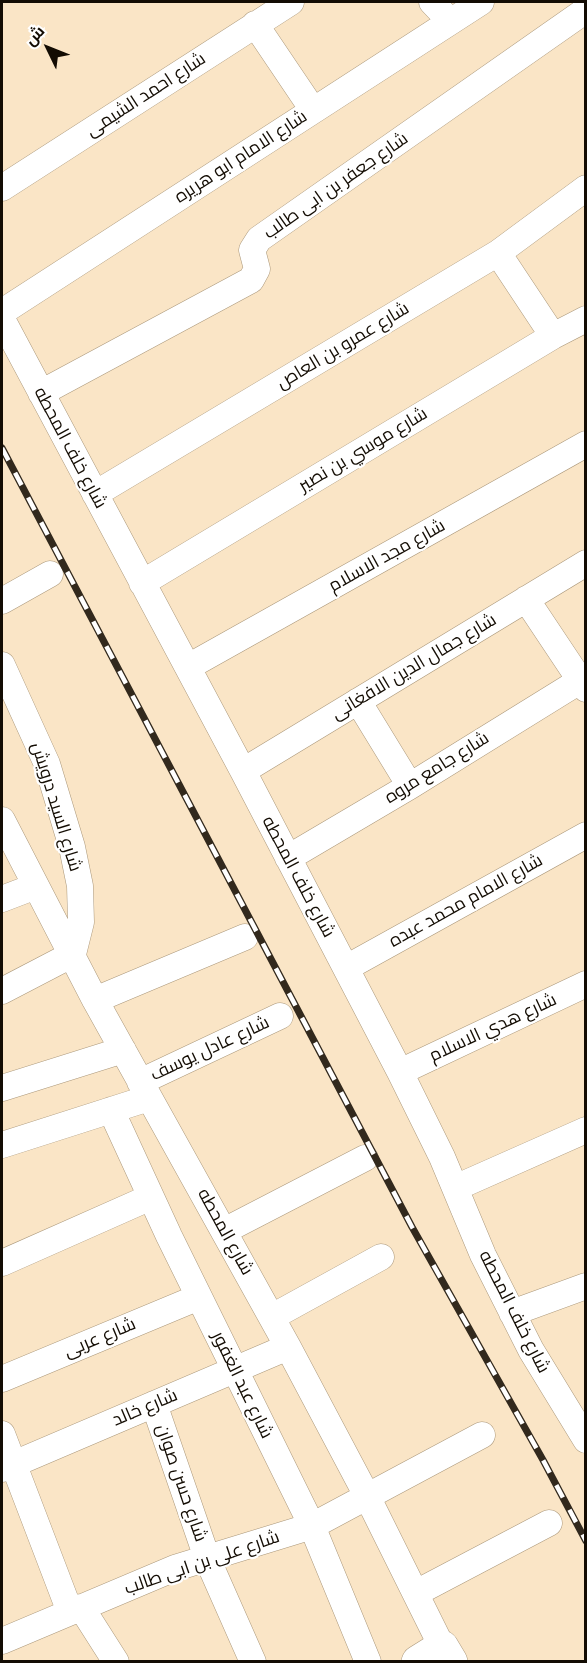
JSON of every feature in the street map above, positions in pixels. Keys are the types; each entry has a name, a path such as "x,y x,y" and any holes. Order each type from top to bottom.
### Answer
{"street":[{"name":"شارع احمد الشيمى","path":"2,188 291,2"},
{"path":"432,2 450,21"},
{"name":"شارع الامام ابو هريره","path":"2,312 481,2"},
{"name":"شارع جعفر بن ابى طالب","path":"41,393 251,280 257,269 252,250 259,239 579,11"},
{"path":"255,24 314,110"},
{"name":"شارع عمرو بن العاص","path":"95,494 498,253 585,189"},
{"path":"498,253 553,336"},
{"name":"شارع خلف المحطه","path":"2,319 243,771 400,1072 442,1157 483,1255 531,1350 578,1413 585,1440"},
{"name":"شارع موسي بن نصير","path":"142,583 585,319"},
{"name":"شارع مجد الاسلام","path":"188,667 585,444"},
{"name":"شارع جمال الدين الافغانى","path":"243,771 585,563"},
{"path":"2,601 50,574"},
{"path":"526,599 584,682"},
{"name":"شارع السيد درويش","path":"2,665 47,764 72,847 80,886 81,922 73,954"},
{"name":"شارع جامع مروه","path":"288,858 584,682"},
{"path":"358,701 410,786"},
{"name":"شارع المحطه","path":"2,820 95,1000 272,1317 367,1496 416,1593 437,1657"},
{"name":"شارع الامام محمد عبده","path":"346,968 585,835"},
{"path":"2,898 36,886"},
{"path":"95,1000 245,937"},
{"path":"2,991 73,954"},
{"name":"شارع هدي الاسلام","path":"400,1072 585,984"},
{"name":"شارع عادل يوسف","path":"2,1145 111,1110 280,1016"},
{"path":"2,1088 123,1050"},
{"name":"شارع عبد الغفور","path":"111,1110 234,1370 312,1526 368,1662"},
{"path":"455,1188 585,1130"},
{"path":"224,1231 365,1158"},
{"path":"2,1263 152,1197"},
{"path":"272,1317 381,1257"},
{"path":"512,1313 585,1286"},
{"name":"شارع عربى","path":"2,1379 199,1297"},
{"name":"شارع خالد","path":"7,1466 288,1347"},
{"name":"شارع حسن صوان","path":"154,1404 207,1558 253,1662"},
{"path":"2,1434 7,1466 76,1610 116,1662"},
{"name":"شارع على بن ابى طالب","path":"2,1641 175,1568 312,1526 482,1435"},
{"path":"416,1593 549,1523"}],"railway":[{"path":"2,448 412,1227 586,1541"}]}
